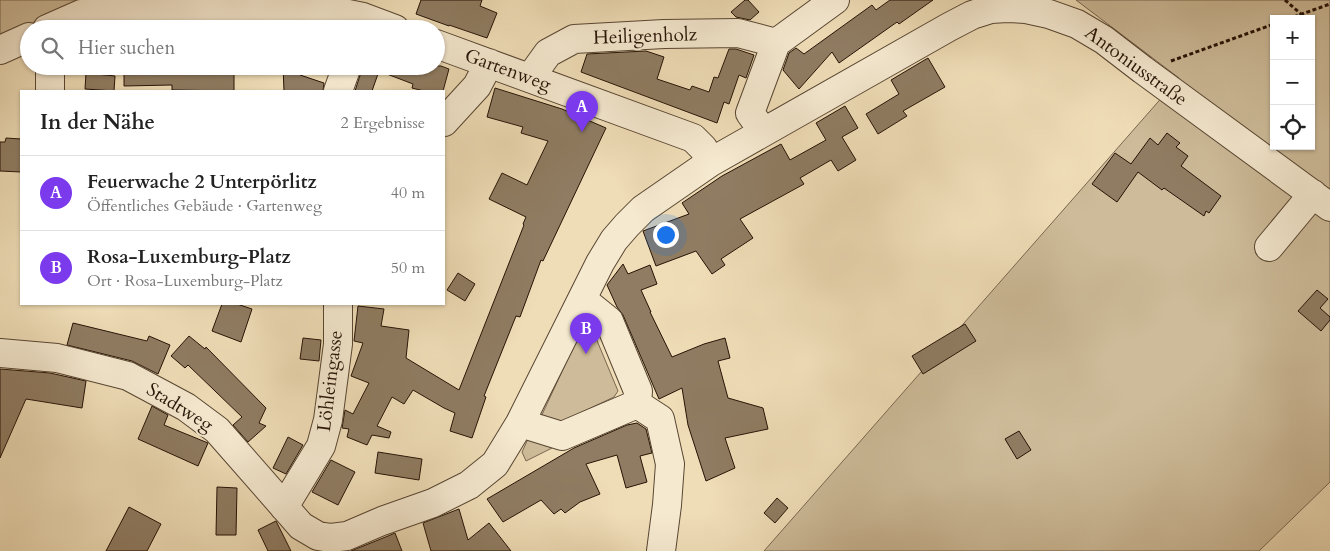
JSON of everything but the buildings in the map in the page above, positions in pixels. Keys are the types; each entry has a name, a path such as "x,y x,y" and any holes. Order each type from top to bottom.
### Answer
{"street":[{"path":"763,132 750,113 776,43 835,0"},
{"name":"Antoniusstraße","path":"314,544 331,538 347,536 433,502 469,485 495,464 520,423 600,263 614,240 642,209 711,162 972,15 1006,4 1049,14 1077,24 1104,40 1321,201"},
{"path":"68,20 82,14 328,5 356,20"},
{"name":"Heiligenholz","path":"530,78 548,54 574,39 664,34 738,33 776,43"},
{"path":"0,50 20,41"},
{"name":"Gartenweg","path":"445,47 693,138 703,148 711,162"},
{"path":"445,121 477,86 489,63"},
{"path":"50,75 50,90"},
{"path":"338,90 344,75"},
{"path":"1269,247 1321,201"},
{"name":"Löhleingasse","path":"284,507 321,446 328,420 338,344 338,305"},
{"path":"578,308 609,322 638,391 637,404"},
{"name":"Stadtweg","path":"0,353 57,358 128,376 186,407 217,430 301,526 314,544"},
{"path":"520,423 562,436 637,404"},
{"path":"637,404 660,419 670,464 661,551"}],"path":[{"path":"1285,0 1301,14 1330,4"},
{"path":"1143,70 1270,25"}],"shaded area":[{"path":"0,0 192,0 82,3 41,20 20,20 20,29 0,37"},
{"path":"1076,0 1330,0 1330,482 1259,551 764,551 1179,78"},
{"path":"591,323 607,334 593,331 618,391 614,397 552,426 540,419 584,324"},
{"path":"528,439 549,444 552,448 526,461 522,452"}],"place":[{"name":"Feuerwache 2 Unterpörlitz","path":"582,132"},
{"name":"Rosa-Luxemburg-Platz","path":"586,354"}]}
